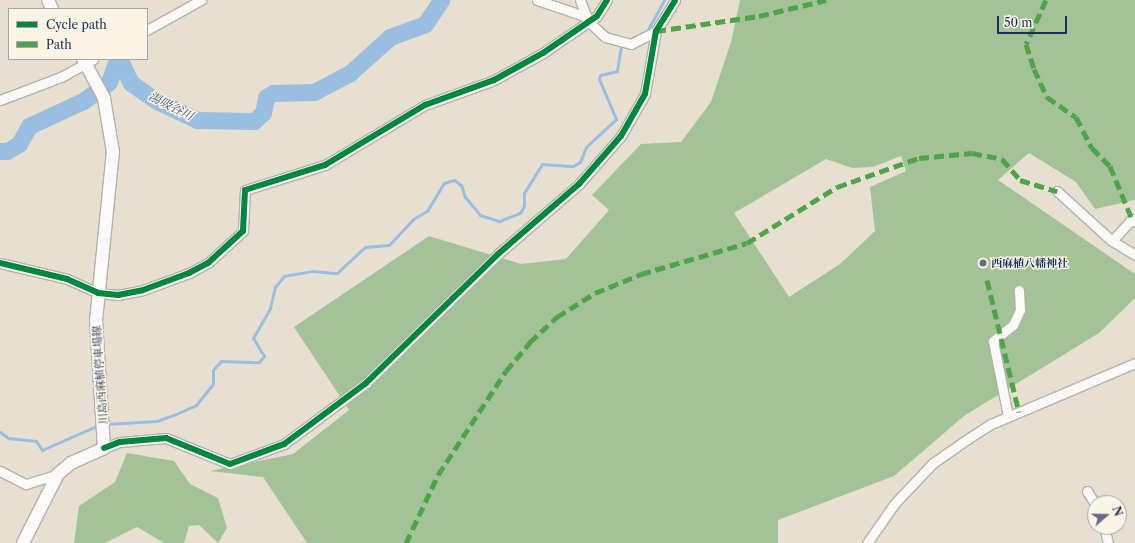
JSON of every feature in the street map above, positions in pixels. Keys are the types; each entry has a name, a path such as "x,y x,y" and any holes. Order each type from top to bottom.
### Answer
{"main road":[{"name":"川島西麻植停車場線","path":"88,60 94,78 104,98 113,152 98,294 97,349 104,448"},
{"path":"22,543 58,474 71,463 104,448"}],"street":[{"path":"148,29 201,0"},
{"path":"537,0 588,19"},
{"path":"580,0 588,19 605,37 631,44 656,31"},
{"path":"0,263 67,278 98,294 143,290 189,274 208,263 243,231 245,190 325,165 425,105 494,80 543,53 588,19 597,16 607,0"},
{"path":"104,448 120,442 166,438 230,464 284,444 366,383 498,254 579,184 621,136 645,94 656,31 674,0"},
{"path":"0,100 61,77 88,60"},
{"path":"1057,191 1112,241 1135,255"},
{"path":"1112,241 1132,219 1135,222"},
{"path":"1008,416 993,341 1013,325 1020,310 1020,290"},
{"path":"867,543 895,503 933,463 1008,416 1135,363"},
{"path":"0,471 26,484 58,474"},
{"path":"1087,491 1089,495"}],"green space":[{"path":"740,0 1135,0 1135,200 1095,209 1076,182 1029,153 998,180 1135,274 1135,298 1099,333 964,416 894,476 778,520 778,543 307,543 263,477 210,471 293,454 349,410 294,327 429,236 521,264 566,259 609,210 592,195 641,144 681,142 711,102 731,42","holes":["901,156 906,171 870,187 875,231 840,264 789,297 734,213 826,159 852,168 873,167"]},
{"path":"127,453 174,461 190,484 218,498 227,528 218,543 199,525 189,526 184,543 164,543 137,527 105,543 74,543 79,506 115,482"}],"waterway":[{"name":"湯吸谷川","path":"0,151 7,151 19,144 29,126 83,101 109,82 116,63 121,62 131,83 157,101 197,120 254,121 263,113 266,97 273,93 314,92 350,73 390,37 425,24 441,0"},
{"path":"628,40 647,31 664,0"},
{"path":"106,424 157,421 176,414 196,405 213,384 213,370 221,361 259,362 264,356 253,338 270,308 275,287 284,276 312,271 337,273 365,247 389,245 413,219 427,211 444,183 454,180 461,185 465,197 480,215 499,221 520,213 524,206 524,193 542,164 573,166 580,162 586,147 616,119 599,79 600,75 617,71 621,47"},
{"path":"0,432 8,438 36,441 42,450 101,424"}],"marked path":[{"path":"656,31 759,16 826,0"},
{"path":"1046,0 1026,44 1034,69 1047,97 1076,117 1092,148 1110,166 1132,219"},
{"path":"406,543 438,475 506,371 530,342 557,317 595,293 641,274 747,243 837,187 919,158 972,153 1002,159 1020,180 1057,191"},
{"path":"987,280 1019,412"}],"cycle path":[{"path":"0,263 67,279 98,293 118,295 143,290 189,273 208,263 243,231 245,190 325,165 425,105 494,80 543,53 597,16 607,0"},
{"path":"104,448 120,442 166,438 230,464 284,444 366,383 498,254 579,184 621,136 645,94 656,31 675,0"}],"place":[{"name":"西麻植八幡神社","path":"983,263"}]}
